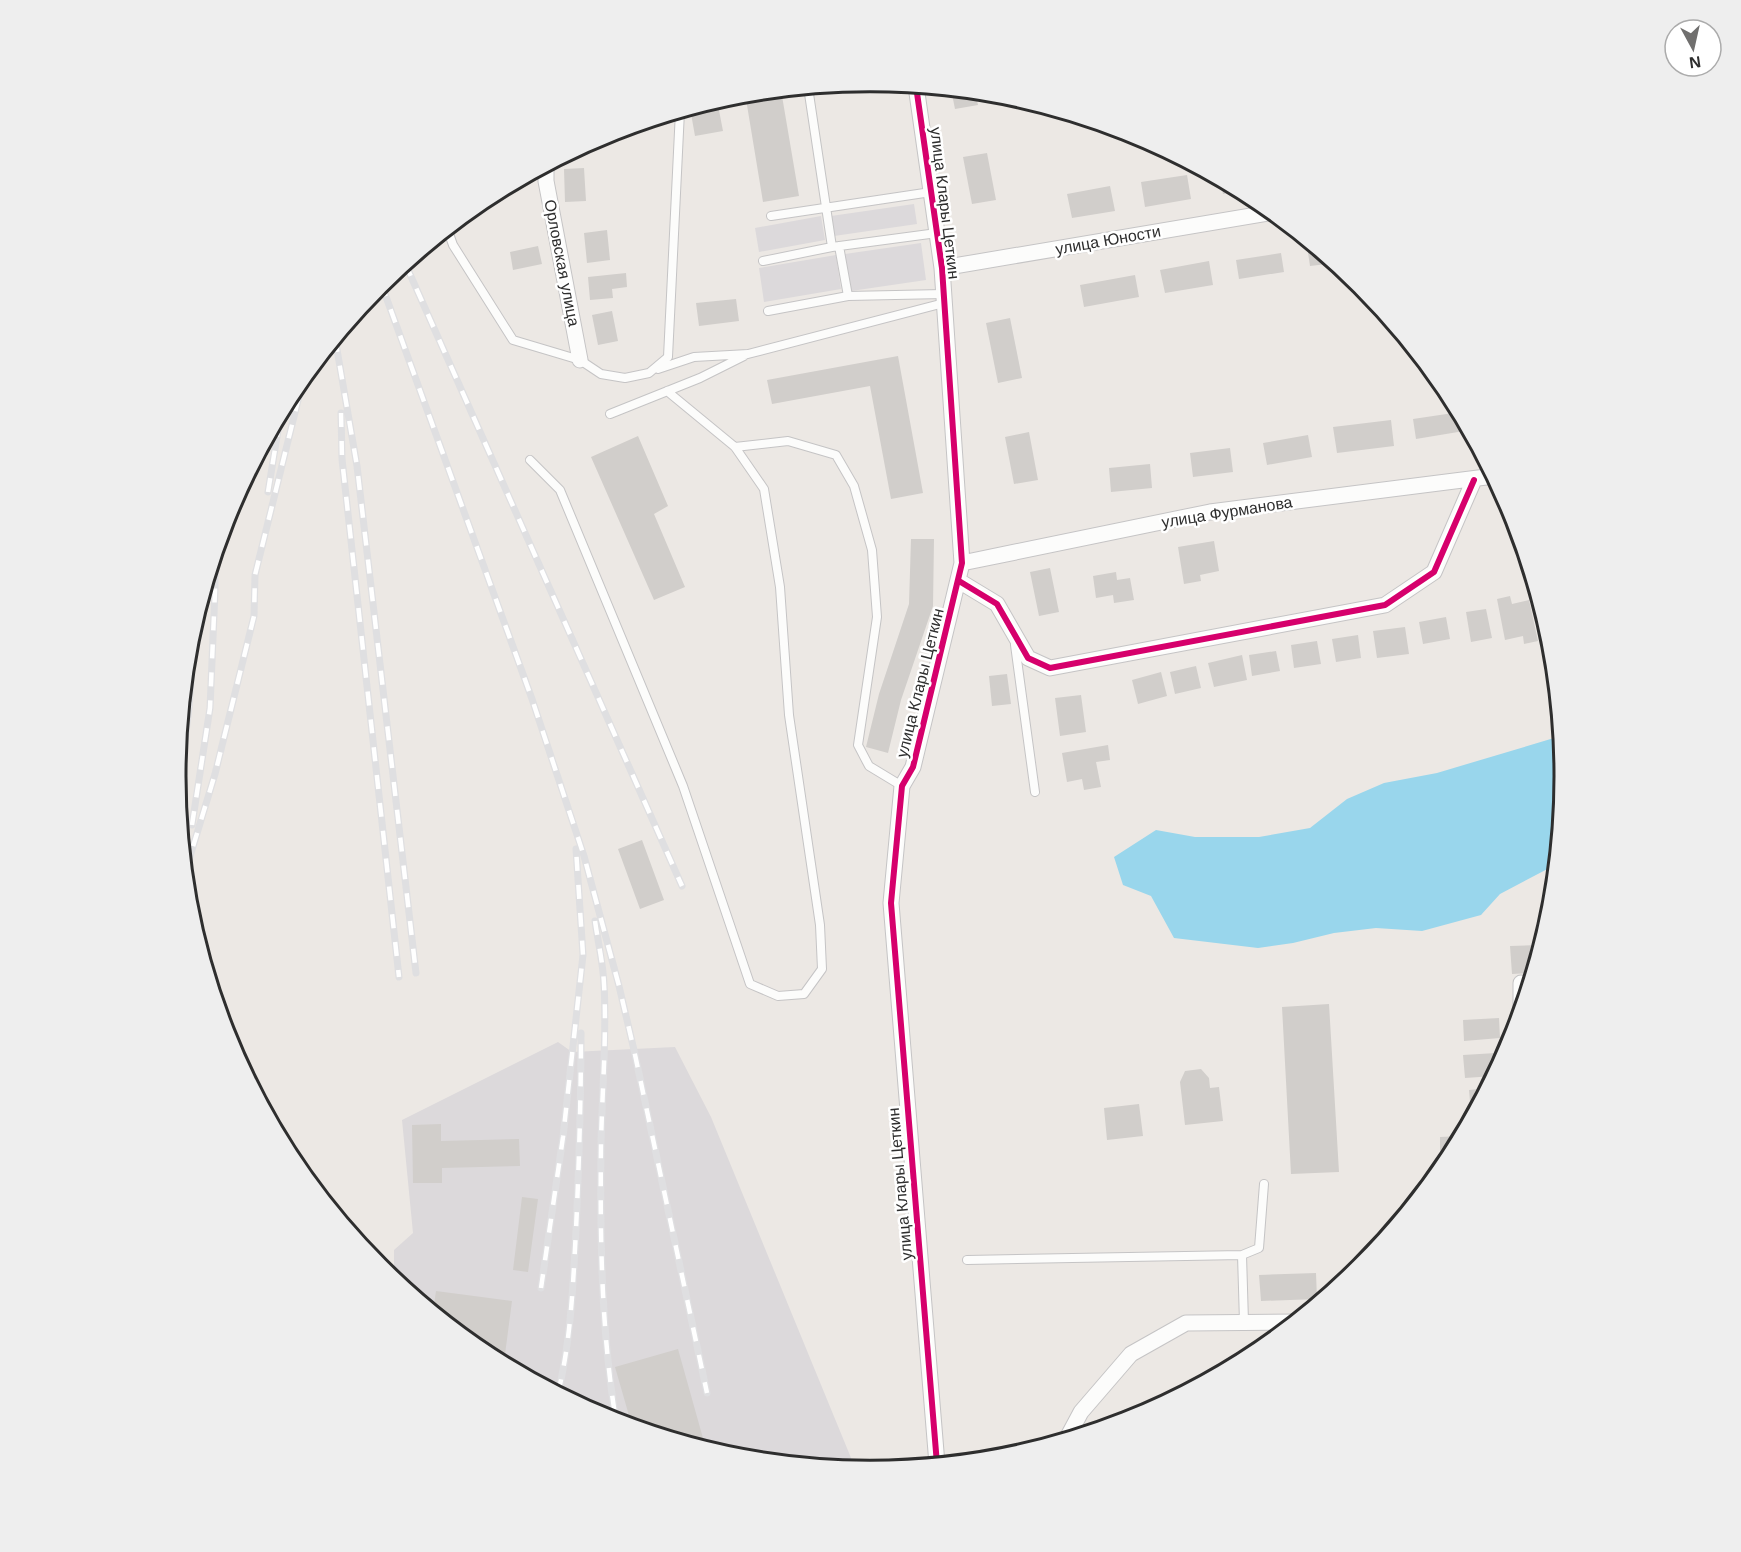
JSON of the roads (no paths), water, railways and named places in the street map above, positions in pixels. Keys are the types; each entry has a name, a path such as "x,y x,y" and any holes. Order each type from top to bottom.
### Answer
{"street":[{"name":"улица Клары Цеткин","path":"917,93 942,268 962,563 913,768 902,786 891,903 936,1457"},
{"name":"Орловская улица","path":"546,174 580,360"},
{"name":"улица Юности","path":"942,268 1261,214"},
{"name":"улица Фурманова","path":"962,563 1210,512 1486,478"},
{"path":"959,580 997,604 1028,658 1050,668 1384,605 1434,572 1474,480"},
{"path":"1521,983 1521,989"},
{"path":"1071,1430 1081,1412 1131,1354 1186,1323 1283,1322"}],"lane":[{"path":"809,95 826,208 848,296"},
{"path":"649,373 668,357 680,119"},
{"path":"771,216 931,192"},
{"path":"763,261 836,247 937,233"},
{"path":"450,236 453,245 513,340 580,360 601,374 625,378 649,373 666,365 694,357 748,354"},
{"path":"768,311 848,296 944,299"},
{"path":"610,414 748,354 944,299"},
{"path":"530,460 560,490 565,501 683,786 750,984 778,996 804,994 822,969 820,925 789,715 780,587 764,489 735,447 667,391"},
{"path":"735,447 788,441 836,454 855,486 872,550 877,617 858,745 869,766 902,786"},
{"path":"1014,637 1035,792"},
{"path":"967,1260 1242,1255 1258,1248 1264,1184"},
{"path":"1242,1255 1244,1322"}],"water":[{"path":"1554,738 1554,821 1548,868 1500,894 1481,915 1422,931 1376,928 1334,933 1293,943 1258,948 1174,938 1151,896 1123,885 1114,857 1156,830 1195,837 1259,837 1310,828 1347,799 1384,783 1437,773"}],"railway":[{"path":"408,271 682,886"},
{"path":"385,293 532,699 584,856 634,1050 707,1393"},
{"path":"337,348 357,466 416,973"},
{"path":"191,854 215,774 254,616 255,575 298,401"},
{"path":"341,413 342,459 399,977"},
{"path":"268,492 277,436"},
{"path":"192,825 210,708 215,579"},
{"path":"541,1288 563,1137 583,955 576,849"},
{"path":"595,921 603,968 605,1004 601,1144 602,1283 614,1410"},
{"path":"559,1386 569,1333 574,1271 581,1033"}]}
